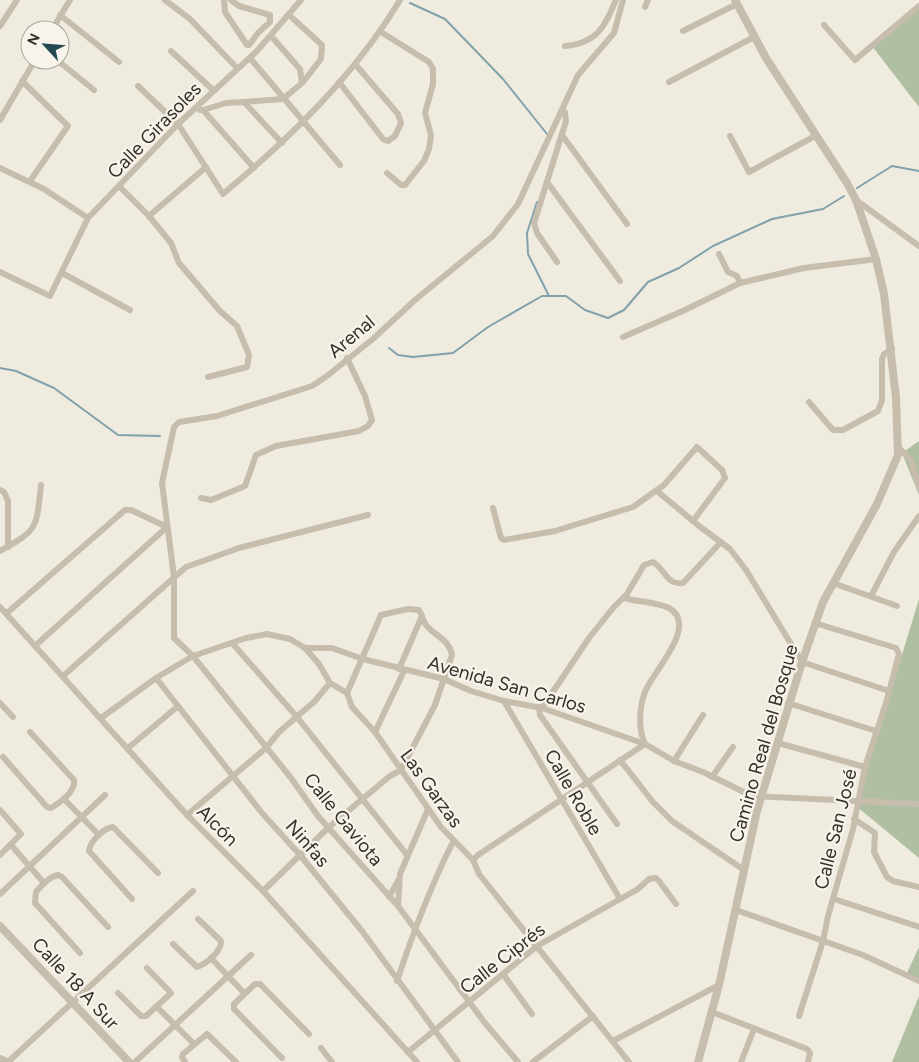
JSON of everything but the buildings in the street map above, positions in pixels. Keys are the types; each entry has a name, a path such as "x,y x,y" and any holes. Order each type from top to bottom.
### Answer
{"street":[{"path":"0,26 17,0"},
{"path":"57,20 70,0"},
{"path":"165,0 190,19 238,68"},
{"path":"224,0 225,12 247,45 249,45 270,22 270,15 239,6 231,0"},
{"name":"Calle Girasoles","path":"0,272 50,296 88,218 120,187 178,124 250,58 301,0"},
{"path":"138,86 178,124 224,194 282,143 339,82 381,32 400,0"},
{"path":"566,46 580,45 599,33 616,0"},
{"name":"Arenal","path":"193,656 178,643 173,633 174,577 162,483 174,427 179,422 217,416 312,386 374,338 415,300 501,229 525,191 578,75 618,26 622,0"},
{"path":"645,7 648,0"},
{"path":"683,31 736,2"},
{"name":"Camino Real del Bosque","path":"698,1062 719,985 761,796 778,743 788,703 815,623 833,583 890,479 897,462 898,448 892,349 876,259 856,200 754,37 736,2"},
{"path":"824,24 854,60 919,6"},
{"path":"60,15 119,62"},
{"path":"194,110 203,110 226,103 284,98 302,82 321,59 322,45 289,15"},
{"path":"381,32 429,62 434,75 426,113 431,135 424,161 405,185 401,185 387,173"},
{"path":"271,36 300,69 302,82"},
{"path":"669,82 754,37"},
{"path":"171,52 213,90"},
{"path":"250,58 340,165"},
{"path":"339,82 383,139 388,141 392,139 401,123 398,114 355,64"},
{"path":"0,120 28,70"},
{"path":"69,70 94,90"},
{"path":"22,81 68,126 30,181"},
{"path":"244,102 282,143"},
{"path":"203,110 254,168"},
{"path":"557,262 535,228 534,218 562,135 566,116 562,110"},
{"path":"562,135 627,224"},
{"path":"730,136 749,172 815,136"},
{"path":"149,216 206,167"},
{"path":"0,168 30,181 88,218"},
{"path":"546,182 620,281"},
{"path":"120,187 149,216 171,243 179,263 220,312 236,326 245,344 250,362 248,367 208,377"},
{"path":"856,200 919,246"},
{"path":"719,254 728,272 737,276 740,283"},
{"path":"623,337 740,283 804,268 876,259"},
{"path":"62,272 130,310"},
{"path":"808,402 833,430 843,430 878,411 882,400 882,359 884,354 892,349"},
{"path":"201,498 211,500 245,486 256,455 276,446 359,431 368,426 372,420 365,396 346,358"},
{"path":"493,508 501,538 504,540 555,531 627,510 657,491 697,447 722,470 725,478 693,521"},
{"path":"898,448 911,460 919,487"},
{"path":"0,551 24,538 35,525 41,485"},
{"path":"0,490 4,492 8,501 8,547"},
{"path":"657,491 721,542 746,570 802,662 889,691"},
{"path":"7,613 125,510 131,510 167,527 36,645"},
{"path":"63,676 174,577 194,563 239,548 368,515"},
{"path":"871,596 894,552 919,516"},
{"path":"618,824 540,715 540,708 589,638 613,608 624,598 640,570 647,562 656,563 673,582 683,582 690,578 721,542"},
{"path":"833,583 897,606"},
{"path":"473,860 589,784 620,760 645,744 640,726 644,693 674,646 678,627 677,618 670,609 624,598"},
{"name":"Alcón","path":"0,607 187,815 263,891 417,1062"},
{"path":"263,891 329,827 390,776 402,770 435,705 452,655 451,648 443,638 426,626 419,610 412,608 381,615 347,693 330,683 320,664 305,648"},
{"path":"375,732 402,670 422,616"},
{"name":"Calle San José","path":"799,1016 834,899 865,767 899,658 898,650 815,623"},
{"name":"Avenida San Carlos","path":"101,718 156,678 193,656 233,644 246,638 267,634 290,639 305,648 326,647 402,670 444,680 504,701 540,708 645,744 674,761 748,794 856,802 919,804"},
{"path":"233,644 364,798 407,855"},
{"name":"Calle Gaviota","path":"193,656 318,816 398,906 414,930 470,1001 484,1023 518,1062"},
{"name":"Ninfas","path":"156,678 262,813 300,855 362,932 458,1062"},
{"path":"187,815 266,748 279,732 314,702 330,683"},
{"name":"Las Garzas","path":"347,693 352,707 375,732 453,842 473,860 479,874 630,1062"},
{"name":"Calle Roble","path":"504,701 620,899"},
{"path":"0,703 13,717"},
{"path":"788,703 876,731"},
{"path":"128,748 177,707"},
{"path":"674,761 703,715"},
{"path":"3,757 47,807 54,807 64,799 73,788 74,780 30,732"},
{"path":"778,743 865,767"},
{"path":"712,777 733,747"},
{"path":"620,760 653,802 672,822 744,870"},
{"path":"0,894 105,796"},
{"path":"64,799 99,835"},
{"path":"389,897 399,880 407,855 428,809"},
{"path":"0,810 21,834 12,846 0,855"},
{"path":"854,818 874,833 874,852 887,877 893,881 919,887"},
{"path":"132,899 89,851 90,844 99,835 114,827 158,873"},
{"path":"397,981 434,879 453,842"},
{"path":"12,846 44,883"},
{"path":"80,953 35,903 36,892 44,883 54,876 62,877 108,927"},
{"name":"Calle Ciprés","path":"408,1052 537,946 638,889 649,879 656,878 676,904"},
{"path":"398,906 399,880"},
{"path":"0,1059 7,1062 193,891"},
{"path":"834,899 919,926"},
{"path":"736,910 906,973 919,981"},
{"path":"173,944 197,967 211,958 222,944 198,919"},
{"name":"Calle 18 A Sur","path":"0,926 129,1062"},
{"path":"135,1062 250,955"},
{"path":"211,958 244,993"},
{"path":"118,993 144,1017 157,1007 171,993 147,968"},
{"path":"503,974 532,1014"},
{"path":"282,1058 234,1009 234,1004 244,993 255,984 260,984 309,1034"},
{"path":"613,1041 719,985"},
{"path":"157,1007 194,1043"},
{"path":"712,1012 808,1049 810,1053 808,1062"},
{"path":"533,1062 593,1016"},
{"path":"741,1062 754,1029"},
{"path":"185,1062 182,1057 183,1054 204,1035 209,1035 236,1062"},
{"path":"321,1048 332,1062"}],"green space":[{"path":"919,7 919,107 872,46"},
{"path":"919,441 919,495 902,453"},
{"path":"919,599 919,858 856,806"},
{"path":"919,947 919,982 906,975"},
{"path":"919,996 919,1062 892,1062"}],"waterway":[{"path":"410,3 445,19 503,79 547,134"},
{"path":"857,188 892,166 919,171"},
{"path":"389,348 398,355 413,357 453,353 488,327 542,296 566,296 585,310 608,318 624,310 648,282 679,268 713,246 772,219 823,209 844,196"},
{"path":"537,202 527,233 528,254 549,296"},
{"path":"0,368 16,371 54,388 118,435 160,436"}]}
